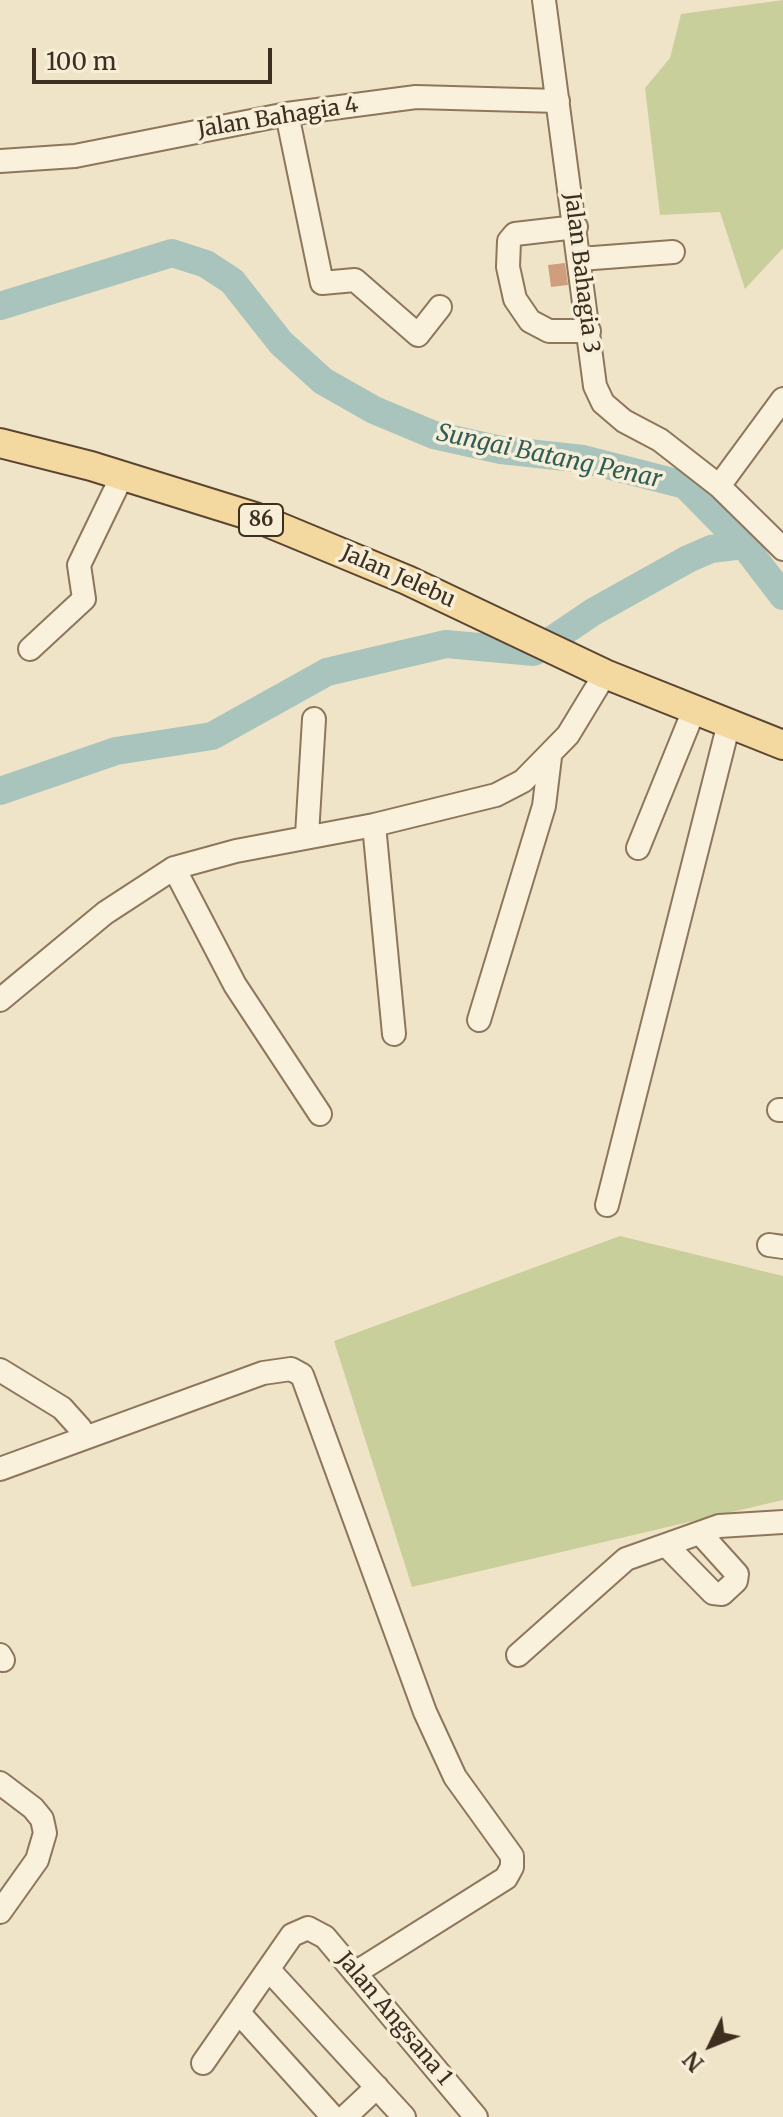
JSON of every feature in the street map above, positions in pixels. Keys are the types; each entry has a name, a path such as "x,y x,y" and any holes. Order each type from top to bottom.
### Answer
{"main road":[{"name":"Jalan Jelebu","path":"0,443 255,517 337,549 605,674 783,745"}],"street":[{"name":"Jalan Bahagia 3","path":"544,0 595,386 603,403 624,421 660,440 719,486 783,549"},
{"name":"Jalan Bahagia 4","path":"0,161 75,156 287,114 416,97 558,101"},
{"path":"287,114 322,283 355,280 418,335 440,307"},
{"path":"576,227 515,234 509,241 508,267 515,299 530,321 549,331 589,331"},
{"path":"580,259 673,252"},
{"path":"719,486 783,399"},
{"path":"30,649 84,599 79,565 122,476"},
{"path":"0,1000 105,913 174,868 307,835 374,825 496,795 523,781 550,757 605,674"},
{"path":"638,848 694,710"},
{"path":"307,835 314,719"},
{"path":"607,1205 729,723"},
{"path":"479,1020 544,806 550,757"},
{"path":"374,825 394,1034"},
{"path":"174,868 235,985 320,1114"},
{"path":"0,1469 263,1373 291,1369 302,1375 425,1712 455,1777 512,1856 512,1867 506,1878 355,1973"},
{"path":"0,1370 62,1408 80,1428 83,1438"},
{"path":"518,1655 626,1559 719,1526 783,1522"},
{"path":"666,1545 713,1593 722,1594 736,1581 737,1574 700,1533"},
{"path":"0,1783 33,1808 42,1819 45,1833 37,1860 0,1912"},
{"name":"Jalan Angsana 1","path":"269,1970 292,1935 308,1928 325,1937 476,2117"},
{"path":"203,2063 269,1970 404,2117"},
{"path":"240,2014 333,2117"},
{"path":"345,2117 377,2087"}],"green space":[{"path":"783,0 783,248 745,289 720,212 660,215 645,88 670,58 681,14"},
{"path":"620,1236 783,1276 783,1500 412,1587 334,1341"}],"building":[{"path":"565,263 568,285 551,287 548,265"}],"waterway":[{"name":"Sungai Batang Penar","path":"0,306 172,253 206,264 232,281 281,343 323,381 374,410 434,435 501,450 583,459 685,485 744,545 783,596"},
{"path":"0,791 116,751 212,736 327,672 446,644 534,652 593,612 688,559 711,549 744,545"}]}
